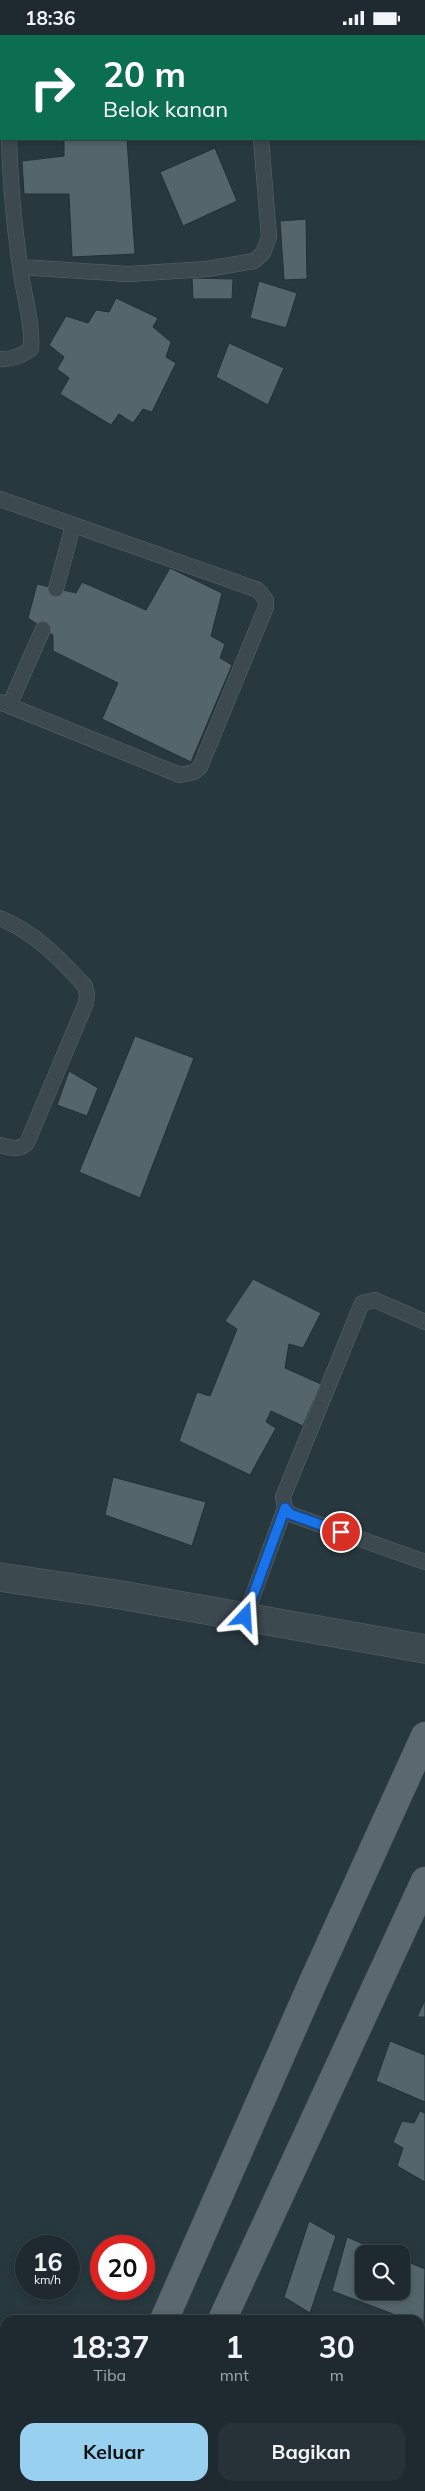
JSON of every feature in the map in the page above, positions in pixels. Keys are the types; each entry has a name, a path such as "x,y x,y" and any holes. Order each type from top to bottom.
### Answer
{"main road":[{"path":"166,2315 415,1785 425,1736"},
{"path":"224,2315 425,1881"}],"street":[{"path":"0,1577 121,1595 425,1649"}],"lane":[{"path":"0,359 15,358 31,349 32,335 5,173 8,140"},
{"path":"20,267 128,274 207,269 254,261 263,253 269,237 261,140"},
{"path":"0,499 258,589 266,600 266,607 200,767 180,775 4,704 43,629"},
{"path":"56,589 73,526"},
{"path":"0,918 17,925 48,947 85,986 87,994 86,1003 27,1143 21,1148 14,1149 0,1145"},
{"path":"425,1322 375,1300 362,1303 283,1497 285,1508 290,1514 425,1562"},
{"path":"245,1617 285,1508"}],"building":[{"path":"64,140 127,140 135,254 72,257 69,194 24,194 22,161 64,156"},
{"path":"215,148 237,201 183,226 160,172"},
{"path":"306,219 307,279 284,280 280,221"},
{"path":"192,278 233,279 232,299 193,299"},
{"path":"259,281 297,293 286,328 250,318"},
{"path":"116,298 158,318 153,327 171,342 166,357 176,363 152,412 143,409 133,423 119,414 111,425 60,394 69,378 57,369 64,357 49,345 66,316 88,323 96,310 109,312"},
{"path":"229,343 284,368 268,405 216,377"},
{"path":"170,568 222,593 211,636 225,644 220,658 232,665 191,762 102,719 118,683 53,651 53,635 28,618 37,584 76,593 82,582 146,610"},
{"path":"135,1036 194,1058 140,1198 79,1172"},
{"path":"69,1071 98,1088 87,1116 57,1105"},
{"path":"253,1279 321,1313 303,1348 289,1344 285,1368 321,1384 303,1426 271,1411 266,1422 276,1428 250,1475 179,1441 197,1392 210,1396 237,1329 225,1321"},
{"path":"113,1477 206,1502 192,1546 105,1515"},
{"path":"425,2000 425,2017 417,2017"},
{"path":"390,2041 425,2055 425,2102 376,2081"},
{"path":"420,2111 425,2113 425,2182 397,2166 403,2148 393,2142 402,2121 414,2123"},
{"path":"309,2221 336,2236 310,2313 284,2297"},
{"path":"347,2237 366,2245 355,2245 355,2300 332,2291"},
{"path":"410,2263 425,2269 424,2315 396,2315 356,2300 410,2300"}],"route":[{"path":"245,1617 285,1508 290,1514 341,1532"}]}
